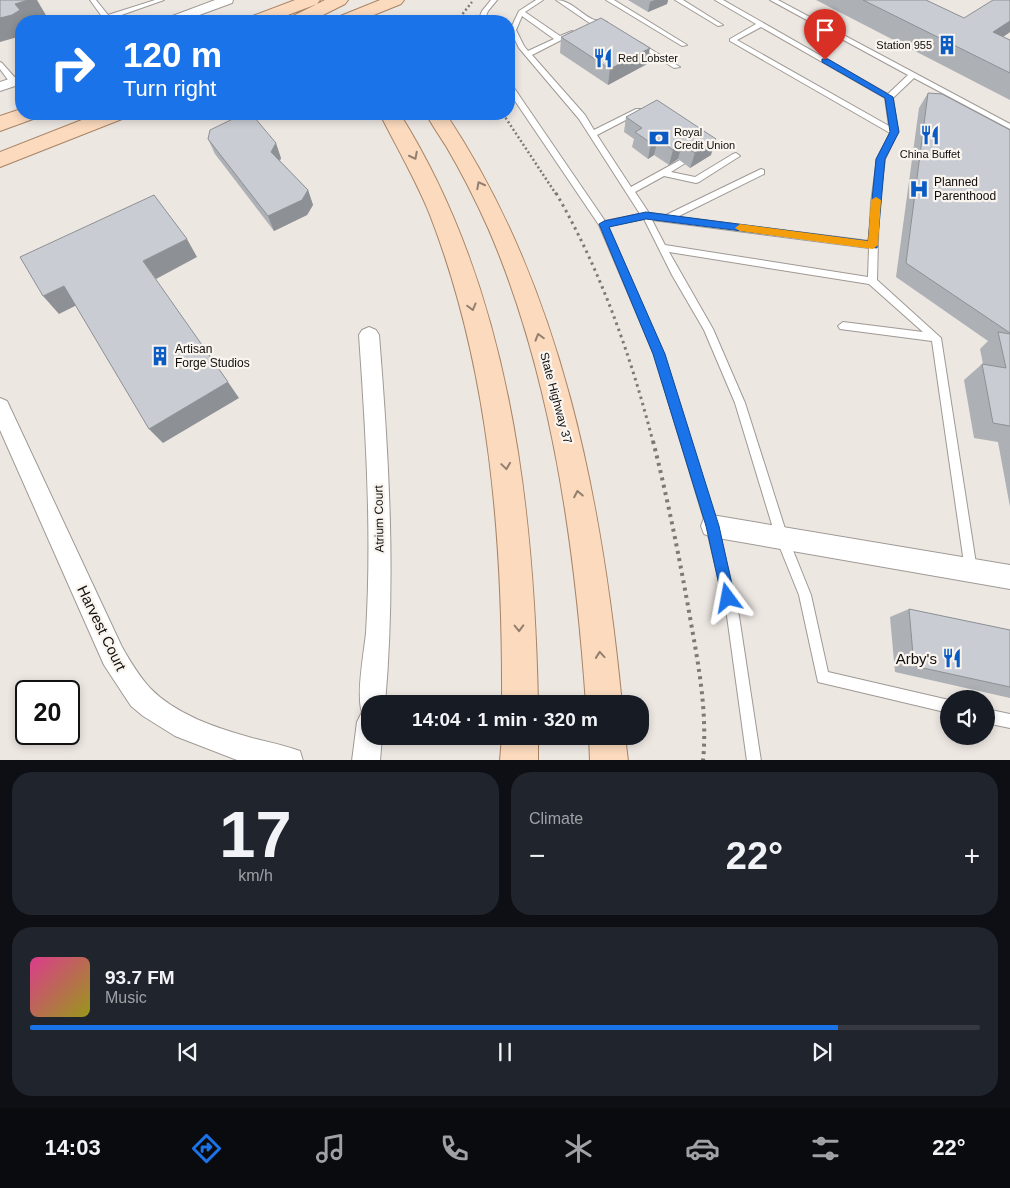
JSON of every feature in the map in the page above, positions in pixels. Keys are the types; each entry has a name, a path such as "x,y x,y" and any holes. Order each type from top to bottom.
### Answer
{"main road":[{"path":"267,15 291,0"},
{"path":"310,15 326,8"},
{"path":"289,15 326,8 341,11 362,8 395,10"},
{"path":"0,124 15,118"},
{"path":"393,120 424,175 448,227 462,267 488,369 501,431 512,502 518,590 520,695"},
{"name":"State Highway 37","path":"441,120 466,159 500,225 532,312 568,443 584,523 595,596 603,695"},
{"path":"0,159 83,121"},
{"path":"519,760 520,745"},
{"path":"608,745 609,760"}],"street":[{"path":"188,15 227,0"},
{"path":"0,87 15,81"},
{"name":"Atrium Court","path":"369,335 377,437 380,578 373,695"},
{"name":"Harvest Court","path":"0,407 113,656 132,686 151,707 178,723 217,740 290,760"},
{"path":"712,526 1010,577"},
{"path":"366,760 368,745"}],"lane":[{"path":"93,0 102,15"},
{"path":"119,15 162,0"},
{"path":"482,15 494,0"},
{"path":"515,26 521,12 540,0"},
{"path":"559,0 593,23"},
{"path":"609,0 684,45"},
{"path":"670,0 687,10 692,9"},
{"path":"678,0 720,25"},
{"path":"773,0 1010,127"},
{"path":"721,1 889,97"},
{"path":"521,12 559,39"},
{"path":"584,27 593,23 605,22 613,27"},
{"path":"760,24 732,40 894,132"},
{"path":"528,54 576,31"},
{"path":"515,33 528,54 582,117 646,216 708,329 740,403 782,538 805,595 823,677 940,705"},
{"path":"629,37 676,67"},
{"path":"0,64 15,77"},
{"path":"889,97 913,75"},
{"path":"515,96 604,224 659,354 712,526 733,616 754,760"},
{"path":"872,281 873,245 881,159 894,132 889,97"},
{"path":"593,134 648,106"},
{"path":"662,173 696,180 736,156"},
{"path":"630,191 683,162"},
{"path":"667,218 761,172"},
{"path":"604,224 646,216 873,245"},
{"path":"662,248 872,281 936,338 971,570"},
{"path":"843,326 936,338"},
{"path":"995,718 1010,722"}],"path":[{"path":"462,15 474,0"},
{"path":"395,10 419,15"},
{"path":"507,120 529,149 580,238 608,301 631,370 657,457 682,569 704,700 706,739 703,760"}],"building":[{"path":"0,0 28,0 15,4 20,10 12,15 0,18"},
{"path":"863,0 926,0 964,18 993,0 1010,0 1010,21 993,32 1010,40 1010,73"},
{"path":"601,18 650,48 610,69 561,37"},
{"path":"928,93 942,94 1010,130 1010,333 906,263"},
{"path":"657,100 716,139 695,153 682,144 673,150 658,139 651,143 635,132 642,128 626,117"},
{"path":"231,120 257,120 276,143 271,152 308,190 302,200 268,216 208,139 210,130"},
{"name":"Artisan Forge Studios","path":"154,195 187,239 143,261 228,382 149,429 64,286 43,296 20,257"},
{"path":"998,332 1010,334 1010,426 993,423 982,364 1006,368"},
{"name":"Arby's","path":"909,609 1010,630 1010,687 914,666"}],"slow traffic":[{"path":"740,228 873,245 876,200"}],"place":[{"name":"Station 955","path":"947,45"},
{"name":"Red Lobster","path":"603,58"},
{"name":"China Buffet","path":"930,135"},
{"name":"Royal Credit Union","path":"659,138"},
{"name":"Planned Parenthood","path":"919,189"},
{"name":"Artisan Forge Studios","path":"160,356"},
{"name":"Arby's","path":"952,658"}],"route":[{"path":"728,598 712,526 659,354 604,224 646,216 873,245 881,159 894,132 889,97 825,60"}]}
